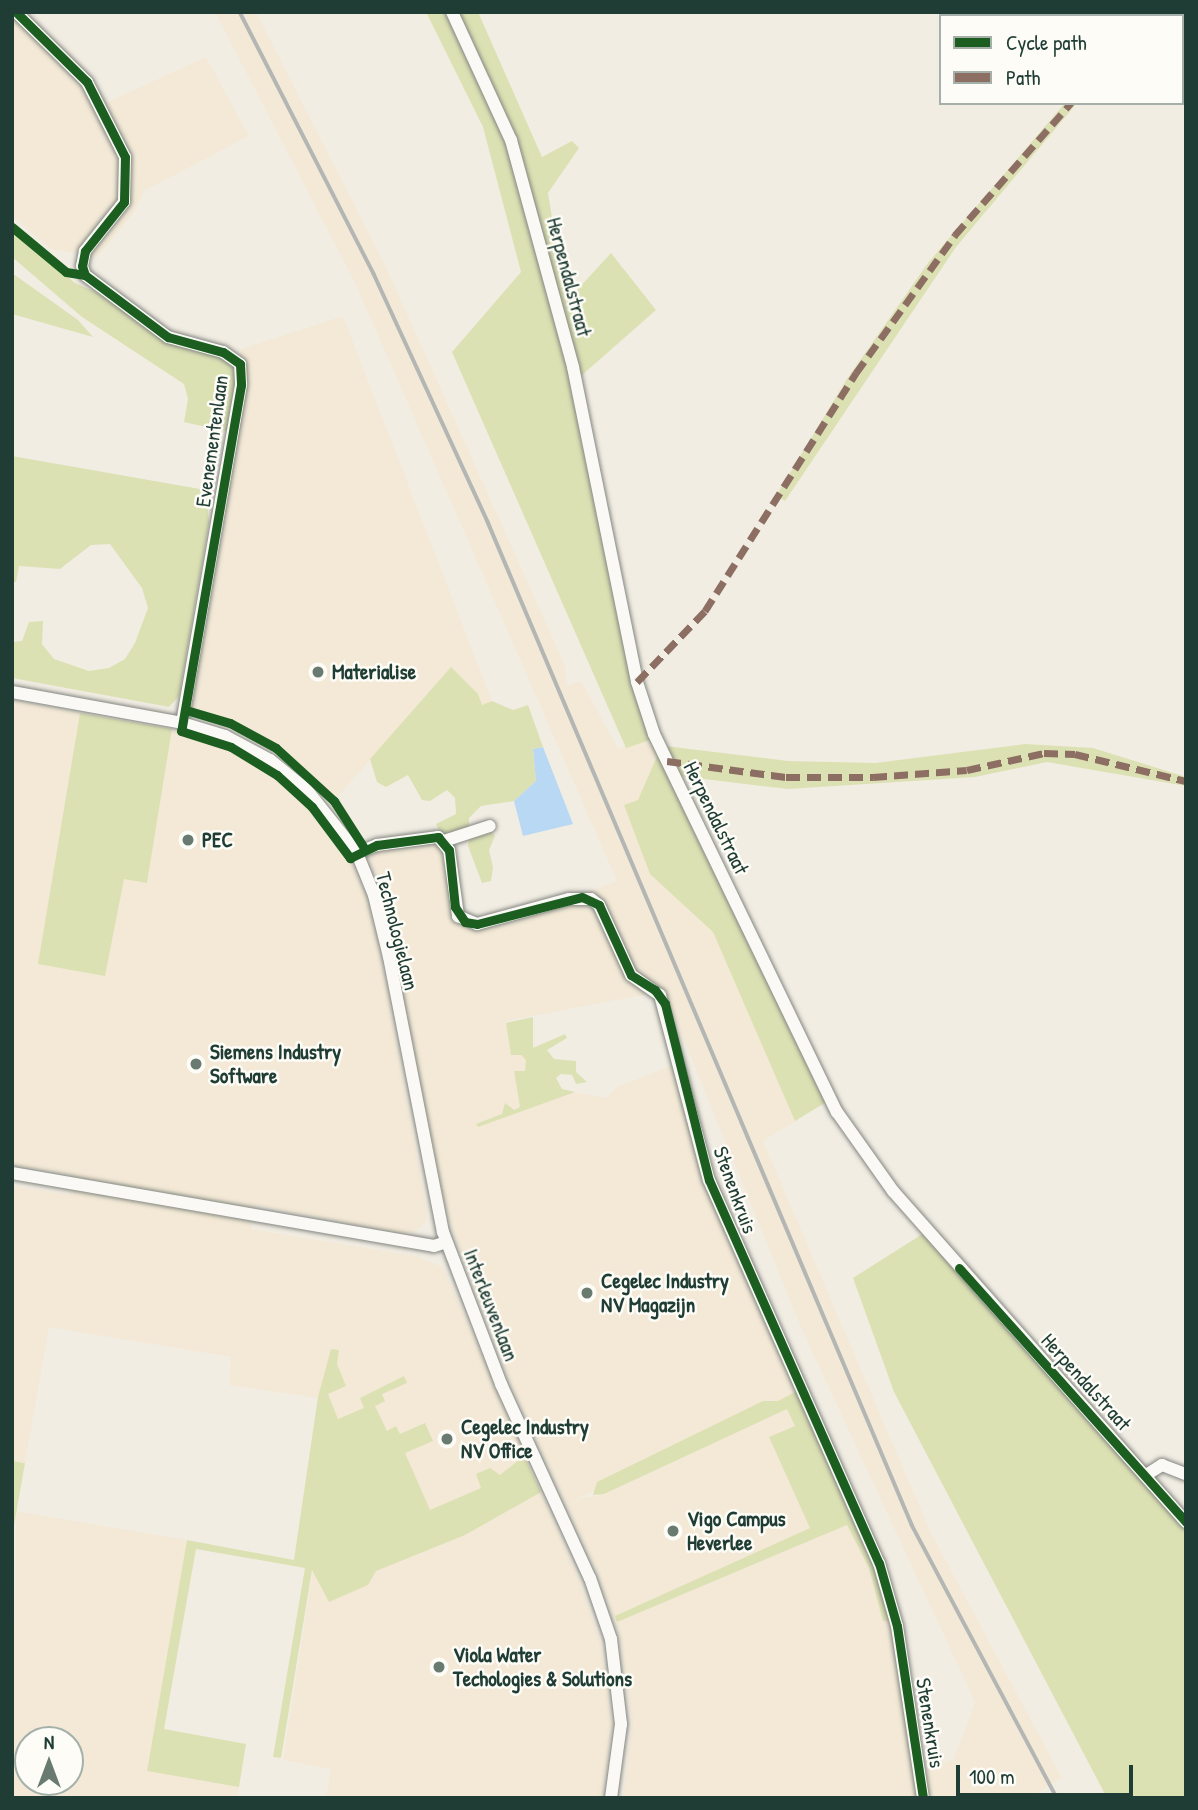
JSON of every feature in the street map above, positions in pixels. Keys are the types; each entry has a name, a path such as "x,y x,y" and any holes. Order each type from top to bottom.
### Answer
{"street":[{"name":"Evenementenlaan","path":"16,12 87,82 125,157 124,202 85,251 82,266 85,275 168,337 223,352 240,364 241,385 182,723"},
{"name":"Herpendalstraat","path":"452,12 511,140 573,367 636,682 654,734 836,1112 893,1191 1186,1522"},
{"name":"Technologielaan","path":"12,692 182,723 225,736 270,760 325,809 356,853 374,895 386,945 423,1147 446,1242"},
{"path":"356,853 377,845 429,837 444,841 490,826"},
{"name":"Stenenkruis","path":"444,841 449,850 455,907 465,922 477,924 569,899 591,899 599,905 631,975 655,990 665,1004 709,1180 879,1563 897,1626 923,1798"},
{"name":"Interleuvenlaan","path":"12,1173 422,1244 446,1242 501,1384 590,1578 611,1639 621,1724 611,1798"},
{"path":"1146,1475 1162,1465 1186,1474"}],"shaded area":[{"path":"12,12 26,12 79,63 108,102 206,57 249,136 144,191 134,213 97,257 51,249 12,216"},
{"path":"215,12 256,12 386,267 564,663 567,686 581,681 618,749 649,738 659,753 712,930 796,1121 763,1141 931,1533 1062,1778 1028,1798 927,1798 922,1771 954,1759 975,1702 803,1332 664,991 506,1021 526,1060 526,1071 514,1071 520,1107 477,1124 575,1092 606,1098 619,1086 676,1064 704,1179 802,1399 574,1500 604,1494 787,1409 795,1426 770,1438 811,1528 615,1617 618,1621 847,1525 869,1568 883,1621 892,1621 920,1798 623,1798 632,1723 620,1637 598,1573 509,1380 452,1229 431,1146 384,892 364,848 444,841 465,922 569,899 617,881 356,285"},
{"path":"343,316 492,701 482,705 450,668 334,801 276,748 230,723 186,710 241,349"},
{"path":"12,700 80,713 39,964 105,975 124,878 147,883 172,729 208,737 277,775 312,807 350,858 368,900 380,952 427,1212 425,1223 415,1232 399,1233 255,1205 251,1229 415,1256 443,1267 579,1580 600,1641 612,1724 602,1798 326,1798 331,1769 283,1760 313,1570 294,1560 318,1398 229,1385 231,1357 49,1327 25,1463 12,1461 12,1186 69,1195 72,1175 12,1165"},
{"path":"16,1511 187,1540 147,1771 239,1787 237,1798 12,1798"}],"green space":[{"path":"426,12 478,12 542,157 572,141 579,148 548,193 566,302 611,253 656,310 581,376 633,686 650,740 626,748 452,352 521,272 483,127"},
{"path":"1063,105 1075,105 956,247 785,501 776,496 847,379 928,263"},
{"path":"12,229 75,283 114,300 168,337 240,364 233,433 184,422 188,399 184,384 82,317 12,257"},
{"path":"12,273 78,320 93,337 12,314"},
{"path":"12,456 200,489 207,497 209,523 179,696 169,707 12,678 12,642 22,641 29,622 43,621 42,644 54,659 89,671 109,668 125,659 135,643 148,608 142,588 110,544 91,545 60,569 19,566 16,582 12,583"},
{"path":"451,667 478,694 482,705 492,701 513,710 528,705 543,747 533,749 536,781 514,801 481,806 469,818 469,830 444,841 436,824 456,814 455,798 447,790 430,801 422,800 408,775 386,787 377,782 370,759"},
{"path":"80,713 172,729 147,883 124,879 105,976 38,964"},
{"path":"1025,744 1093,748 1186,777 1186,786 1047,762 975,777 788,789 679,776 665,746 788,761 875,763"},
{"path":"659,752 828,1101 795,1121 713,932 650,874 624,805 638,800"},
{"path":"489,828 495,836 489,850 493,867 491,881 482,883 468,846 470,833"},
{"path":"533,1017 533,1048 565,1034 567,1038 547,1050 554,1059 576,1061 576,1072 587,1082 576,1084 572,1075 561,1074 556,1078 562,1089 575,1092 478,1127 476,1124 502,1114 505,1103 514,1110 520,1107 514,1071 525,1071 526,1060 521,1055 511,1055 506,1023"},
{"path":"924,1233 1186,1530 1186,1798 1107,1798 894,1392 853,1278"},
{"path":"331,1349 339,1350 337,1364 346,1386 328,1394 338,1419 364,1408 360,1398 404,1376 407,1383 382,1394 385,1401 375,1406 387,1431 396,1426 400,1434 425,1423 433,1441 405,1453 430,1510 481,1488 476,1474 490,1468 500,1475 524,1456 541,1492 465,1535 376,1571 368,1585 329,1602 312,1570 281,1758 273,1757 305,1568 196,1549 164,1729 246,1744 239,1787 147,1771 187,1540 294,1560 318,1397"},
{"path":"797,1391 875,1563 892,1621 883,1621 869,1568 847,1525 617,1622 615,1616 810,1528 769,1437 795,1426 787,1409 604,1494 593,1495 597,1482 763,1401 778,1401"},
{"path":"12,1461 25,1463 12,1537"}],"water":[{"path":"543,747 573,824 523,836 514,801 536,781 533,749"}],"railway":[{"path":"240,12 374,274 488,522 912,1525 1057,1798"},
{"path":"1091,12 1098,14"},
{"path":"1117,12 1124,14"}],"marked path":[{"path":"637,682 705,611 856,373 955,235 1069,105"},
{"path":"667,761 786,777 873,777 967,770 1044,753 1075,754 1186,781"}],"cycle path":[{"path":"16,12 87,82 125,157 124,202 85,251 82,266 85,275 168,337 223,352 240,364 241,385 181,731 231,747 277,775 312,807 350,858 377,845 438,837 449,850 455,907 465,922 477,924 582,897 599,905 631,975 655,990 665,1004 709,1180 879,1563 897,1626 923,1798"},
{"path":"12,227 66,272 85,275"},
{"path":"186,710 230,723 276,748 334,801 364,848"},
{"path":"959,1268 1186,1522"}],"place":[{"name":"Materialise","path":"318,672"},
{"name":"PEC","path":"188,840"},
{"name":"Siemens Industry Software","path":"196,1064"},
{"name":"Cegelec Industry NV Magazijn","path":"587,1293"},
{"name":"Cegelec Industry NV Office","path":"447,1439"},
{"name":"Vigo Campus Heverlee","path":"673,1531"},
{"name":"Viola Water Techologies & Solutions","path":"439,1667"}]}
